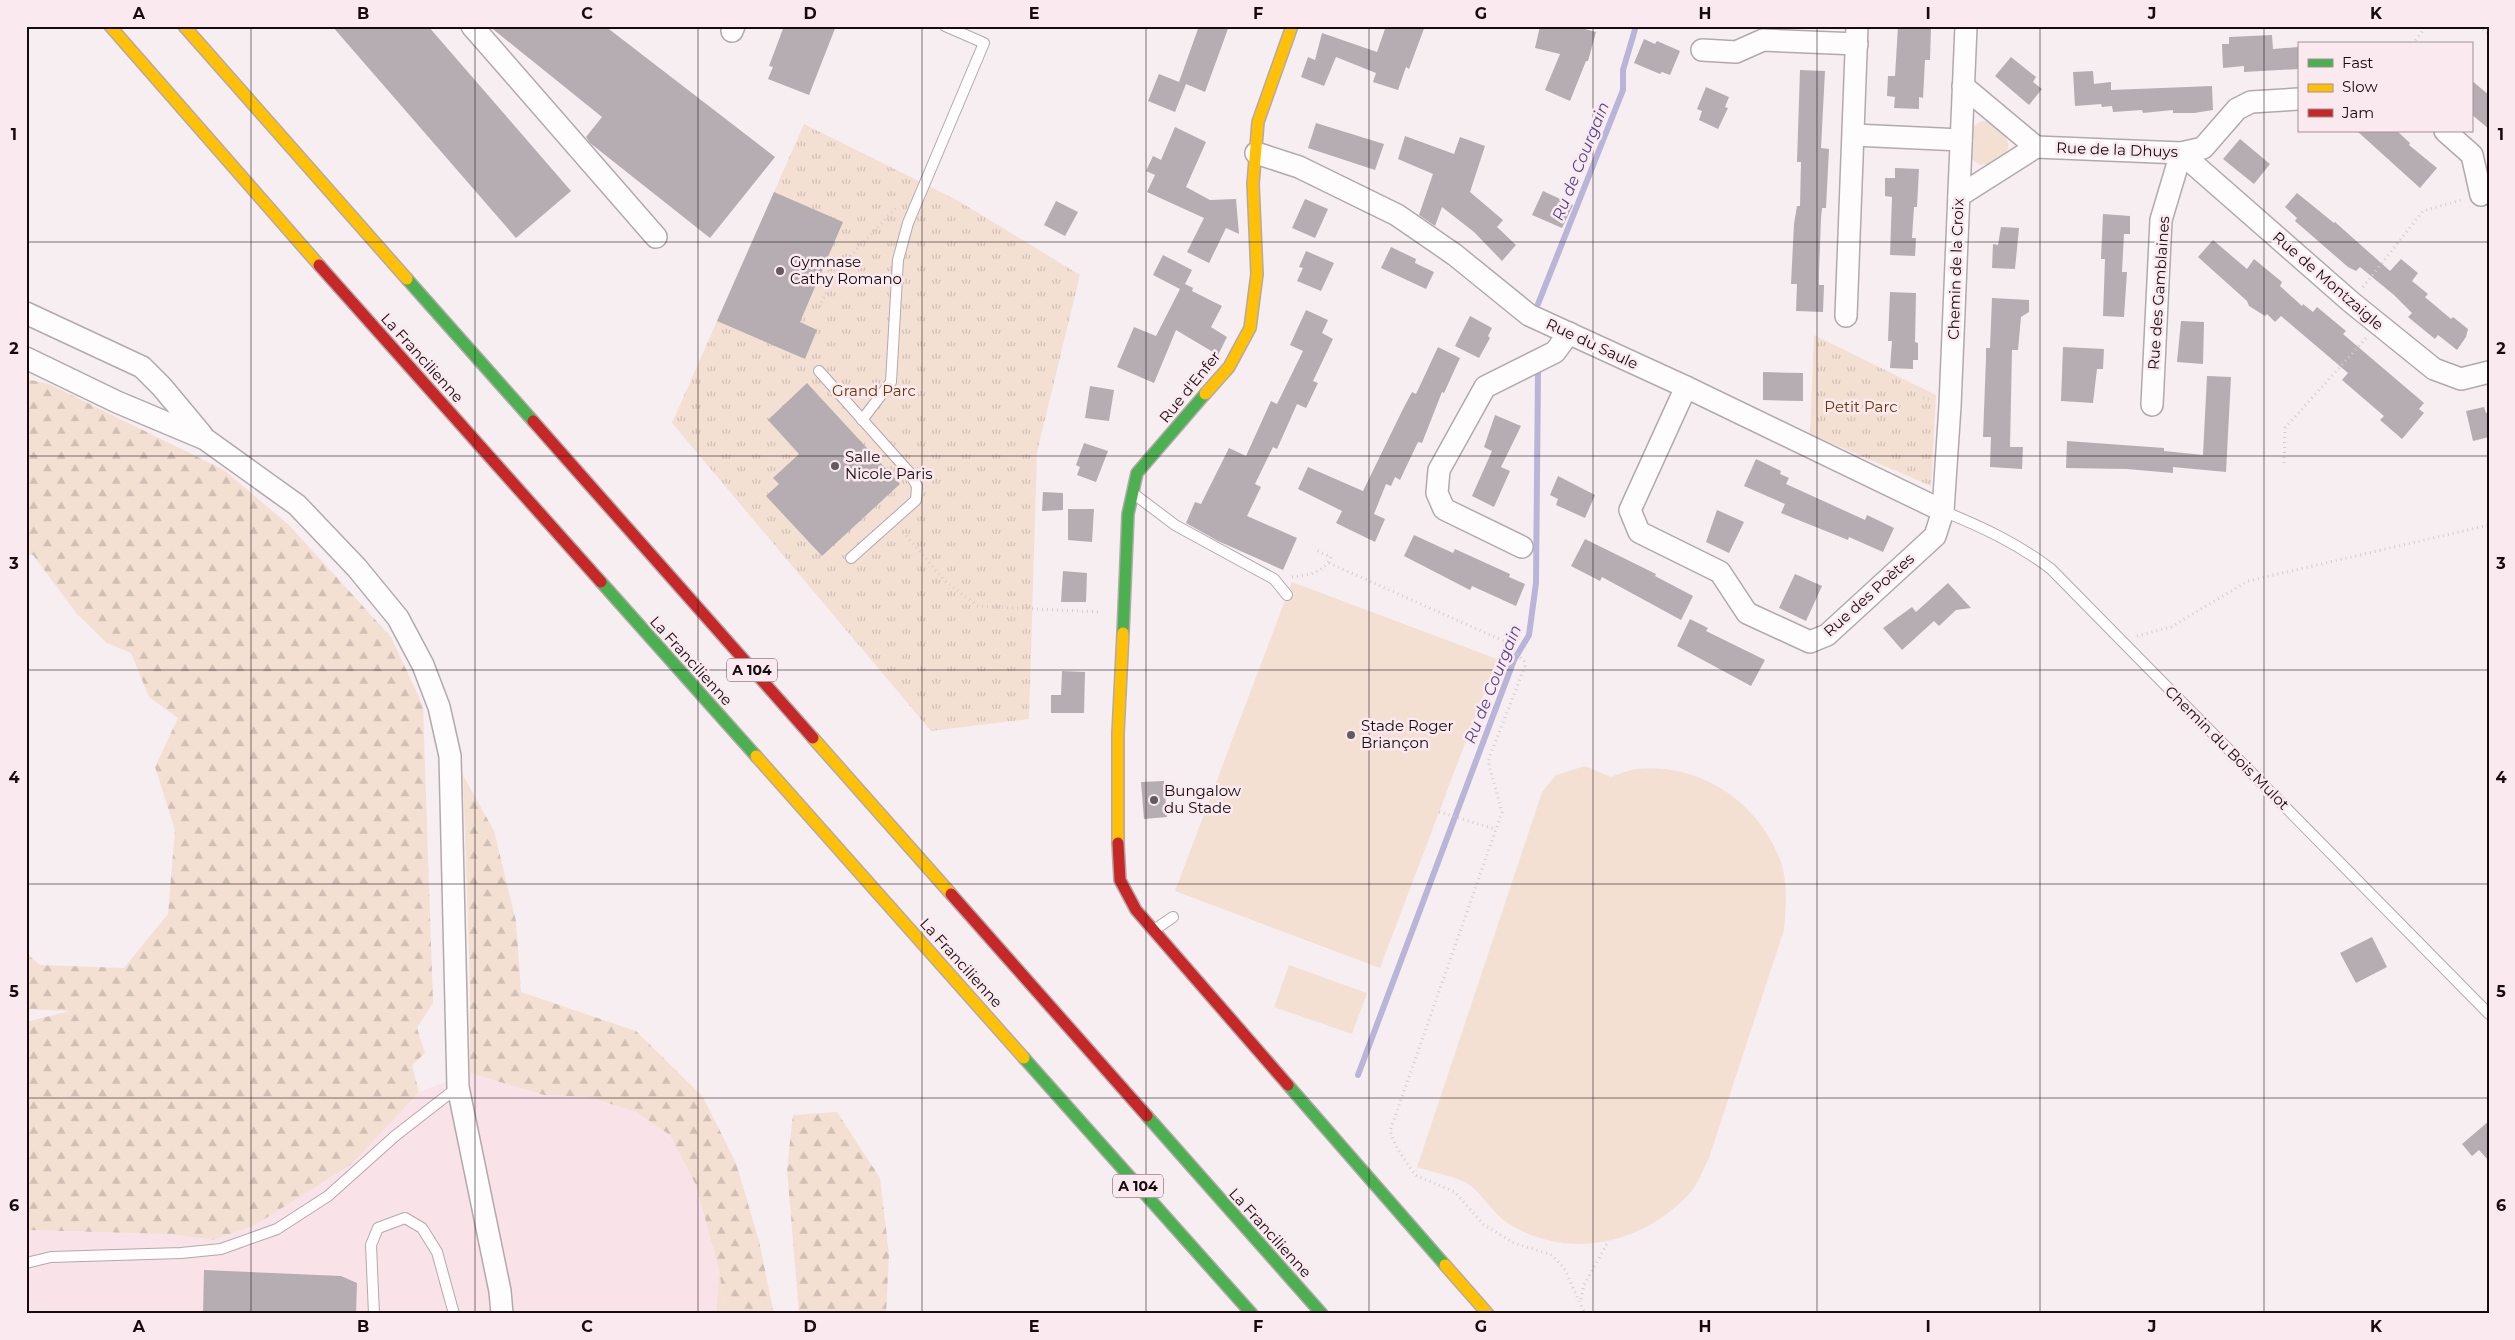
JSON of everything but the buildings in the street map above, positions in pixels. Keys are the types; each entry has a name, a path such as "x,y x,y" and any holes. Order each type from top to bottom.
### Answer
{"main road":[{"name":"La Francilienne","path":"110,26 379,333 1252,1314"},
{"name":"La Francilienne","path":"184,26 1322,1314"},
{"name":"Rue d'Enfer","path":"1292,26 1258,122 1253,184 1257,274 1250,328 1229,367 1137,473 1128,514 1118,733 1118,871 1121,887 1130,902 1153,930 1488,1314"}],"street":[{"path":"472,26 656,237"},
{"name":"Chemin de la Croix","path":"1943,511 1950,406 1966,26"},
{"path":"1702,50 1736,52 1763,40 1857,35 1846,316"},
{"name":"Rue de la Dhuys","path":"1963,86 2036,147"},
{"name":"Rue de la Dhuys","path":"1959,196 2036,147 2181,153 2203,148 2237,110 2251,102 2298,98"},
{"path":"2446,132 2472,155 2481,195"},
{"path":"1854,135 1961,140"},
{"name":"Rue du Saule","path":"1256,153 1299,167 1397,214 1455,255 1529,315 1686,387 1943,511"},
{"name":"Rue de Montzaigle","path":"2181,153 2351,302 2434,369 2461,378 2489,372"},
{"name":"Rue des Gamblaines","path":"2152,405 2161,220 2181,153"},
{"path":"26,313 142,367 162,387 205,439"},
{"path":"1522,547 1444,509 1436,492 1439,470 1485,387 1555,352 1569,333"},
{"path":"26,358 117,402 205,439 297,505 357,568 398,618 423,665 439,707 450,756 458,1087 500,1291 502,1314"},
{"name":"Rue des Poètes","path":"1686,387 1630,510 1639,532 1720,572 1747,613 1810,642 1827,635 1935,536 1943,511"}],"lane":[{"path":"862,420 891,382 898,260 908,223 984,43 945,26"},
{"path":"819,371 909,472 917,486 916,500 894,522 851,558"},
{"path":"1133,493 1175,525 1274,580 1287,595"},
{"name":"Chemin du Bois Mulot","path":"1943,511 1989,530 2027,550 2051,569 2489,1014"},
{"path":"1153,930 1173,916"},
{"path":"26,1263 51,1257 181,1253 221,1249 277,1229 328,1196 395,1136 458,1087"},
{"path":"374,1314 372,1245 378,1228 405,1218 422,1228 436,1252 454,1314"}],"path":[{"path":"2414,42 2427,26"},
{"path":"2479,26 2489,34"},
{"path":"2351,302 2423,211 2481,195"},
{"path":"819,308 839,268 903,202"},
{"path":"2284,463 2285,428 2378,325"},
{"path":"894,522 946,582 978,606 1124,613"},
{"path":"2120,639 2171,627 2248,581 2489,525"},
{"path":"1274,580 1303,576 1318,571 1329,564 1332,556 1316,550"},
{"path":"1329,564 1508,643 1524,661 1525,666 1488,761 1502,812 1390,1131 1397,1148 1415,1175 1455,1192 1484,1224 1514,1243 1552,1255 1564,1268 1580,1300 1584,1314"},
{"path":"1438,812 1496,829"},
{"path":"1580,1300 1584,1285 1608,1242"}],"shaded area":[{"path":"470,1073 544,1095 589,1097 636,1112 670,1135 696,1185 719,1271 716,1314 26,1314 26,1230 169,1234 214,1240 255,1225 352,1164 419,1092"}],"green space":[{"path":"1982,121 1991,124 1999,130 2008,143 2008,149 2000,159 1979,165 1971,158 1972,127"},
{"name":"Grand Parc","path":"804,124 957,200 1080,275 1037,452 1029,719 931,731 672,423"},
{"name":"Petit Parc","path":"1814,335 1936,395 1931,486 1810,434"},
{"path":"26,379 49,384 224,470 289,525 391,637 423,706 433,1003 417,1028 425,1053 412,1065 419,1092 352,1164 255,1225 214,1240 169,1234 26,1230 26,1022 70,1011 26,1009 26,953 40,965 124,968 168,914 175,830 155,767 178,718 149,697 131,653 107,643 77,614 33,555 26,554"},
{"name":"Stade Roger Briançon","path":"1292,582 1497,659 1380,968 1175,891"},
{"path":"1585,766 1611,777 1637,769 1683,772 1705,780 1725,791 1743,805 1771,841 1781,862 1786,896 1784,930 1709,1158 1695,1186 1670,1211 1650,1225 1604,1242 1580,1244 1556,1242 1532,1235 1503,1220 1478,1192 1463,1181 1417,1167 1542,792 1556,775"},
{"path":"463,775 494,831 516,921 521,992 636,1031 703,1097 736,1163 759,1241 774,1314 726,1314 719,1271 696,1185 670,1135 636,1112 589,1097 544,1095 470,1073 470,983"},
{"path":"1289,965 1367,993 1352,1034 1274,1007"},
{"path":"837,1112 880,1178 889,1255 886,1314 799,1314 787,1168 793,1115"},
{"path":"719,1271 726,1314 716,1314"}],"waterway":[{"name":"Ru de Courgain","path":"1538,304 1623,90 1623,70 1636,26"},
{"name":"Ru de Courgain","path":"1358,1075 1514,660 1529,635 1536,583 1538,371"}],"traffic: fast":[{"path":"407,279 533,421"},
{"path":"1123,633 1128,514 1137,473 1205,394"},
{"path":"601,582 756,756"},
{"path":"1024,1058 1252,1314"},
{"path":"1288,1085 1445,1265"},
{"path":"1147,1116 1322,1314"}],"traffic: slow":[{"path":"110,26 319,265"},
{"path":"184,26 407,279"},
{"path":"1205,394 1229,367 1250,328 1257,274 1253,184 1258,122 1292,26"},
{"path":"1118,843 1118,733 1123,633"},
{"path":"813,738 951,894"},
{"path":"756,756 1024,1058"},
{"path":"1445,1265 1488,1314"}],"traffic: jam":[{"path":"319,265 601,582"},
{"path":"533,421 813,738"},
{"path":"1118,843 1120,880 1136,910 1288,1085"},
{"path":"951,894 1147,1116"}],"place":[{"name":"Gymnase Cathy Romano","path":"780,271"},
{"name":"Salle Nicole Paris","path":"835,466"},
{"name":"Stade Roger Briançon","path":"1351,735"},
{"name":"Bungalow du Stade","path":"1154,800"}]}
